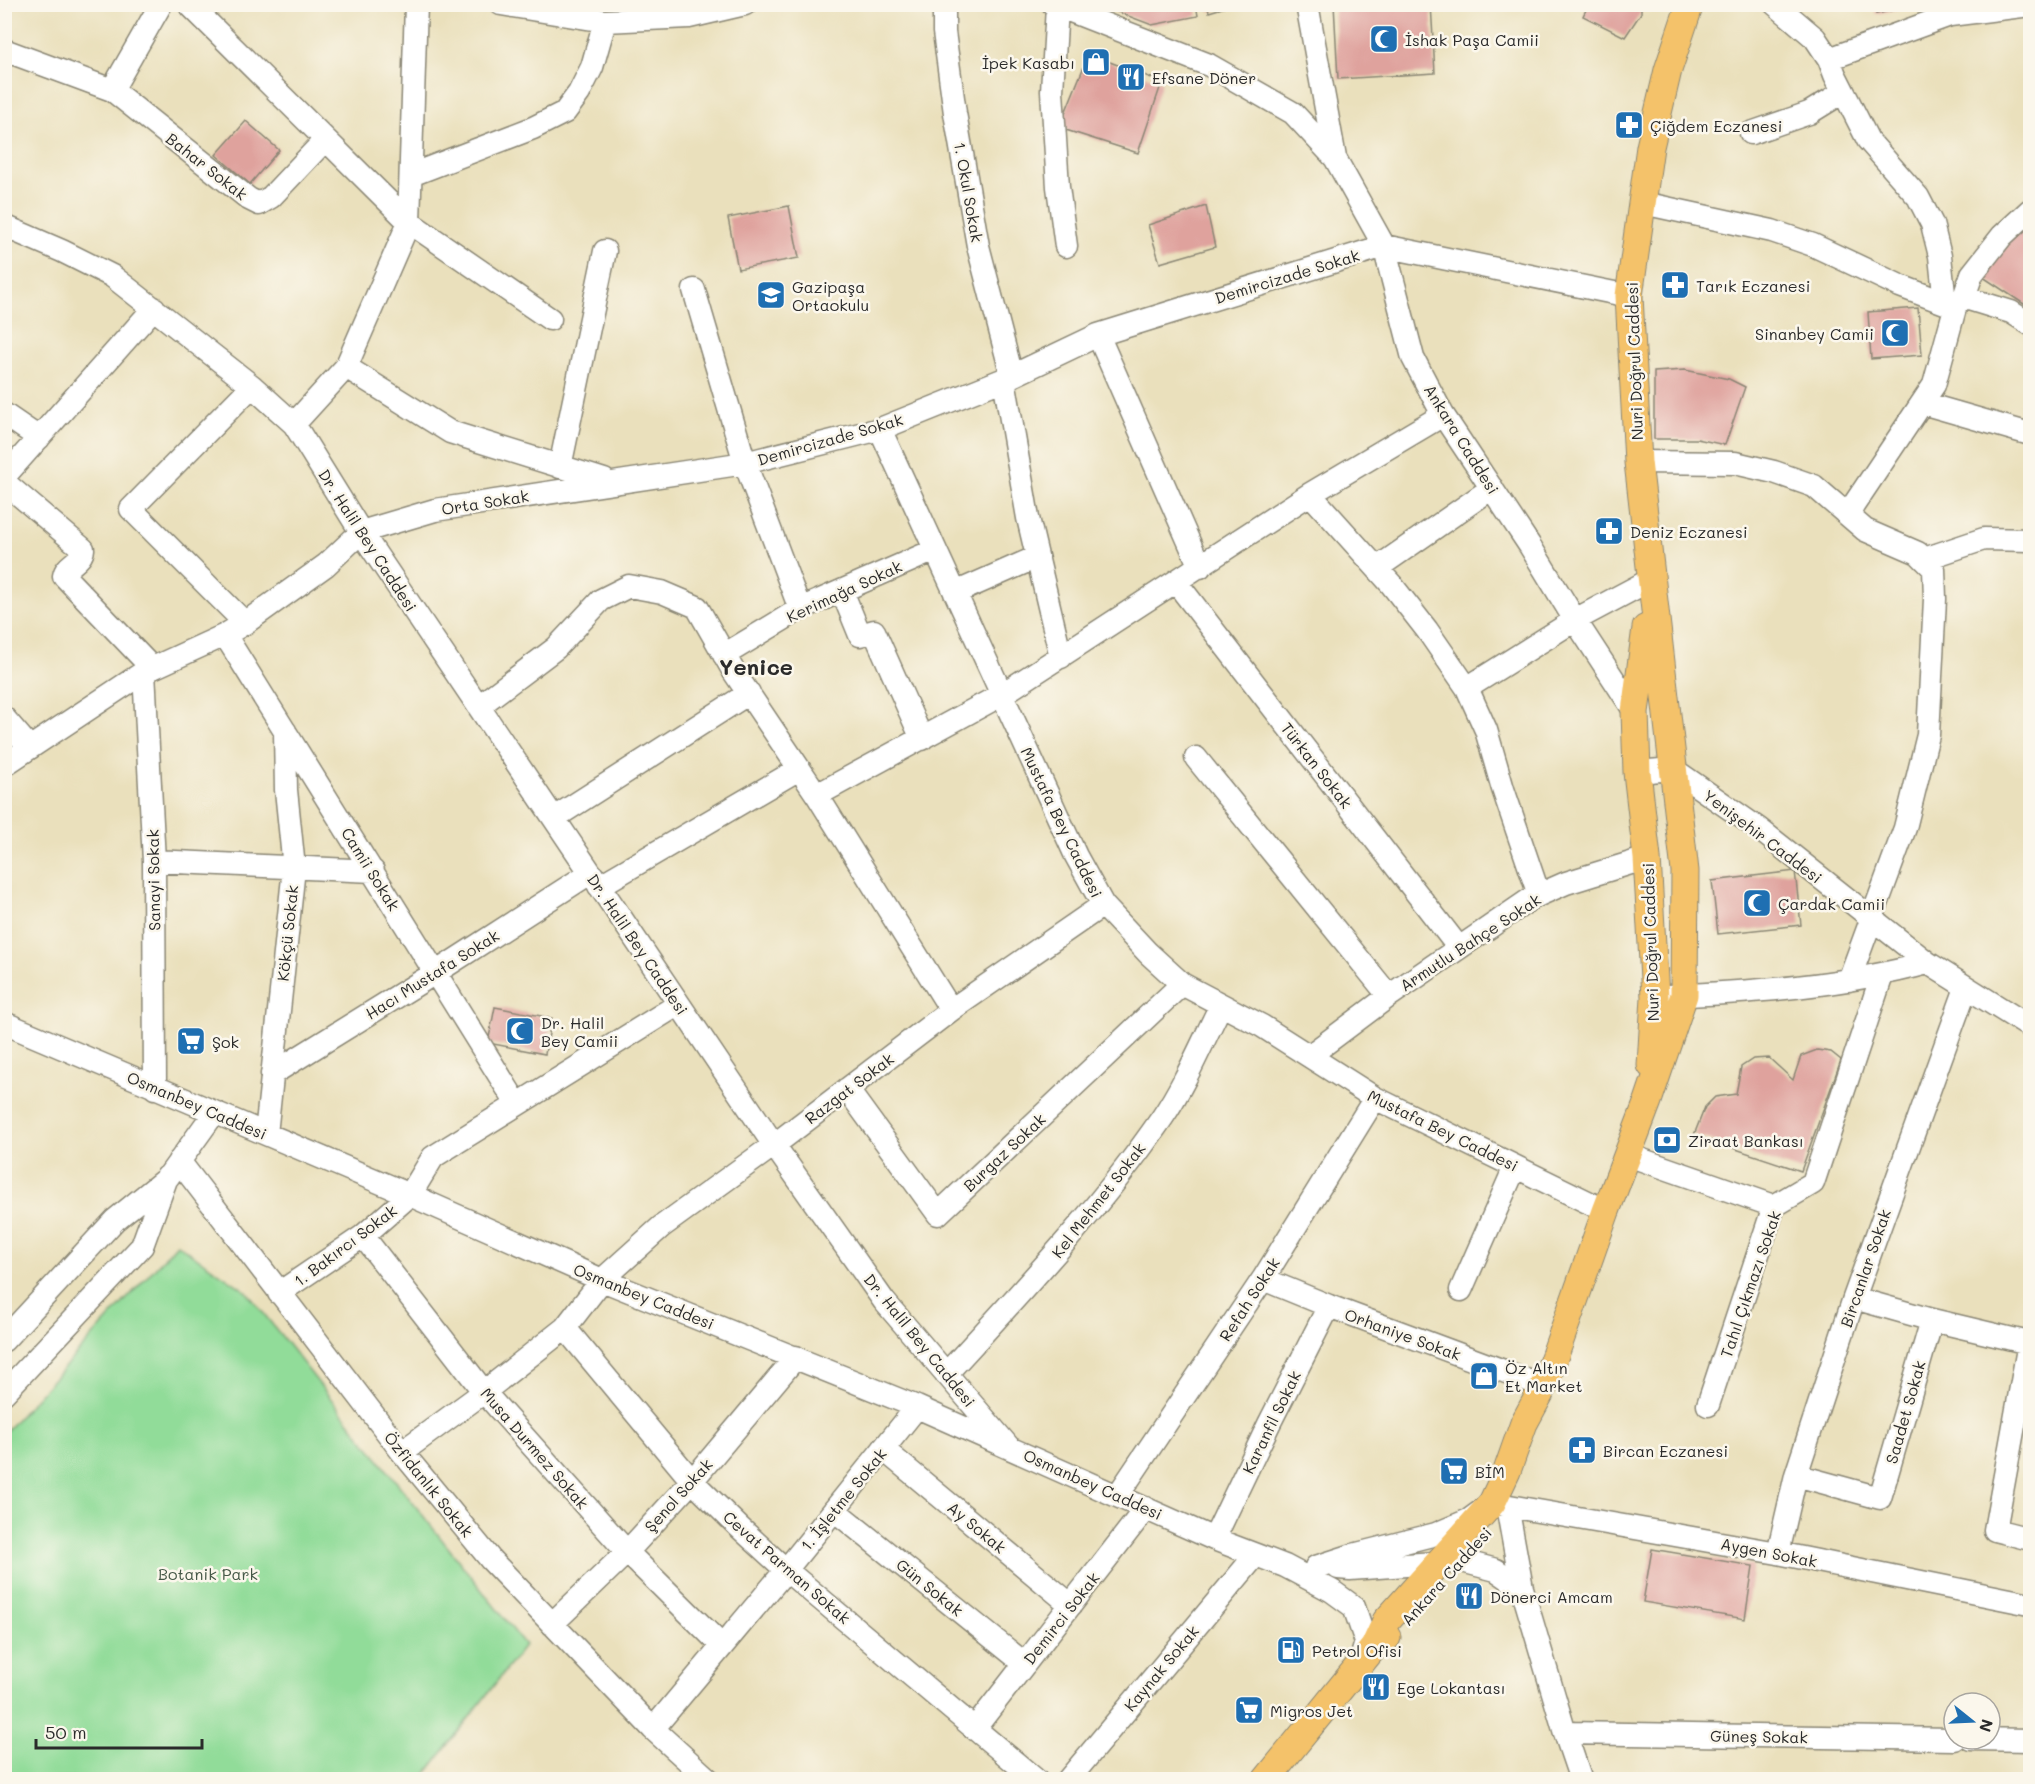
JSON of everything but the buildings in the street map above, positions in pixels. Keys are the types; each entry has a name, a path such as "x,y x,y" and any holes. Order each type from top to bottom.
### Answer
{"main road":[{"name":"Nuri Doğrul Caddesi","path":"1648,1101 1684,995 1685,871 1638,462 1629,296 1650,147 1668,70 1690,4"},
{"name":"Nuri Doğrul Caddesi","path":"1648,1101 1654,997 1647,858 1637,772 1635,712 1652,579"},
{"name":"Ankara Caddesi","path":"1266,1779 1367,1656 1396,1631 1448,1550 1499,1504 1521,1475 1539,1425 1544,1386 1648,1101"}],"street":[{"path":"112,90 161,4"},
{"path":"189,4 409,222 550,319"},
{"path":"294,424 346,367 409,222 416,4"},
{"path":"501,4 605,21 689,17 745,4"},
{"name":"1. Okul Sokak","path":"945,4 945,32 955,113 974,222 1008,378 1028,518 1061,657"},
{"name":"Ankara Caddesi","path":"1307,4 1335,158 1384,246 1413,358 1443,415 1530,546 1635,712"},
{"path":"1774,4 1815,38 1829,59 1834,75 1868,140 1918,197 1932,224 1955,301"},
{"path":"1829,59 1950,15 2031,5"},
{"path":"1066,246 1058,187 1052,91 1055,6 1104,15 1209,65 1293,113 1335,158"},
{"path":"411,175 533,128 565,112 579,93 592,67 605,21"},
{"name":"Bahar Sokak","path":"4,50 112,90 249,199 259,204 271,197 325,140"},
{"path":"1751,133 1809,113 1843,92"},
{"path":"1643,203 1772,231 1813,245 1900,286 1955,301 1970,299 2011,312 2031,324"},
{"path":"1849,515 1934,385 1955,301 1972,274 2002,236 2031,210"},
{"name":"Dr. Halil Bey Caddesi","path":"4,226 112,276 252,386 294,424 362,532 774,1144 884,1301 1008,1446"},
{"path":"1384,246 1629,296"},
{"name":"Demircizade Sokak","path":"346,367 450,432 611,482 745,463 880,429 1008,378 1098,335 1384,246"},
{"path":"560,467 605,251"},
{"path":"694,290 745,463 800,609"},
{"path":"148,670 63,576 66,570 81,557 83,549 4,479 154,308"},
{"path":"1098,335 1200,567"},
{"path":"246,623 131,509 252,386"},
{"path":"1922,403 2031,434"},
{"path":"4,414 39,438"},
{"path":"817,795 1001,695 1310,494 1443,415"},
{"name":"Mustafa Bey Caddesi","path":"880,429 1076,856 1103,905 1182,984 1262,1026 1375,1098 1606,1211"},
{"path":"1638,462 1735,463 1774,472 1814,486 1865,530 1918,553 1934,569 1935,599 1928,735 1905,828 1849,980"},
{"name":"Orta Sokak","path":"362,532 435,510 611,482"},
{"path":"1377,568 1492,488"},
{"path":"1310,494 1377,568 1427,630 1467,688 1486,730 1503,789 1539,895"},
{"path":"4,765 148,670 246,623 326,565 362,532"},
{"path":"1924,559 1984,539 2031,540"},
{"name":"Kerimağa Sokak","path":"724,655 800,609 935,550"},
{"path":"955,593 1037,557"},
{"path":"1467,688 1575,620 1652,579"},
{"name":"Türkan Sokak","path":"1176,582 1459,948"},
{"path":"479,706 556,648 601,600 629,586 662,592 697,607 724,655 817,795 951,1010"},
{"path":"842,591 860,635 874,631 922,739"},
{"name":"Camii Sokak","path":"225,635 517,1104"},
{"name":"Sanayi Sokak","path":"148,670 154,861 155,1088"},
{"path":"554,818 749,693"},
{"path":"4,718 30,748"},
{"name":"Kökçü Sokak","path":"266,1134 294,868 286,790 285,731"},
{"path":"1196,758 1389,996"},
{"name":"Hacı Mustafa Sokak","path":"273,1074 435,973 595,880 799,769"},
{"path":"1637,772 1673,769"},
{"name":"Yenişehir Caddesi","path":"1673,769 1759,829 1928,963 2031,1027"},
{"name":"Armutlu Bahçe Sokak","path":"1309,1056 1389,996 1539,895 1566,883 1647,858"},
{"path":"154,861 373,871"},
{"name":"Razgat Sokak","path":"402,1452 484,1392 565,1328 602,1280 661,1227 951,1010 1103,905"},
{"path":"1654,997 1788,989 1882,975 1928,963"},
{"name":"Tahıl Çıkmazı Sokak","path":"1708,1405 1774,1206 1813,1184 1882,975"},
{"name":"Burgaz Sokak","path":"847,1089 938,1214 1182,984"},
{"name":"Bircanlar Sokak","path":"1778,1553 1796,1475 1854,1298 1966,988"},
{"name":"1. Bakırcı Sokak","path":"279,1293 363,1236 410,1195 433,1157 679,1004"},
{"name":"Kel Mehmet Sokak","path":"946,1374 1052,1259 1163,1117 1221,1005"},
{"name":"Osmanbey Caddesi","path":"4,1023 410,1195 602,1280 917,1407 1214,1539 1285,1566"},
{"name":"Refah Sokak","path":"1118,1495 1263,1279 1375,1098"},
{"path":"4,1340 115,1220 173,1169 214,1113"},
{"path":"1628,1155 1774,1206"},
{"path":"1461,1290 1515,1167"},
{"path":"4,1393 142,1246 173,1169"},
{"name":"Özfidanlık Sokak","path":"173,1169 279,1293 402,1452 491,1560 653,1729 709,1779"},
{"name":"Musa Durmez Sokak","path":"363,1236 484,1392 627,1552 722,1646"},
{"name":"Orhaniye Sokak","path":"1263,1279 1544,1386"},
{"path":"1854,1298 2029,1344 1995,1530 2031,1539"},
{"name":"Karanfil Sokak","path":"1214,1539 1329,1306"},
{"name":"Saadet Sokak","path":"1796,1475 1880,1498 1932,1320"},
{"name":"Cevat Parman Sokak","path":"565,1328 692,1481 739,1527 786,1570 1036,1779"},
{"name":"Şenol Sokak","path":"552,1624 627,1552 692,1481 795,1357"},
{"name":"1. İşletme Sokak","path":"653,1729 786,1570 917,1407"},
{"name":"Ay Sokak","path":"883,1449 1071,1605"},
{"path":"1448,1550 1469,1520 1499,1504 1564,1733 1581,1779"},
{"name":"Aygen Sokak","path":"1499,1504 1778,1553 2031,1604"},
{"name":"Demirci Sokak","path":"975,1728 1146,1508"},
{"name":"Gün Sokak","path":"834,1510 1025,1664"},
{"path":"1285,1566 1350,1569 1448,1550 1496,1570 1522,1588"},
{"name":"Kaynak Sokak","path":"1068,1779 1255,1556"},
{"path":"1285,1566 1332,1591 1354,1607 1366,1642 1367,1656"},
{"name":"Güneş Sokak","path":"1564,1733 1942,1739"},
{"path":"2002,1740 2031,1740"}],"green space":[{"name":"Botanik Park","path":"177,1244 246,1291 525,1645 422,1779 5,1779 5,1432"}],"place":[{"name":"İshak Paşa Camii","path":"1384,39"},
{"name":"İpek Kasabı","path":"1096,62"},
{"name":"Efsane Döner","path":"1131,77"},
{"name":"Çiğdem Eczanesi","path":"1629,125"},
{"name":"Tarık Eczanesi","path":"1675,285"},
{"name":"Gazipaşa Ortaokulu","path":"771,295"},
{"name":"Sinanbey Camii","path":"1895,333"},
{"name":"Deniz Eczanesi","path":"1609,531"},
{"name":"Çardak Camii","path":"1757,903"},
{"name":"Dr. Halil Bey Camii","path":"520,1031"},
{"name":"Şok","path":"191,1041"},
{"name":"Ziraat Bankası","path":"1667,1140"},
{"name":"Öz Altın Et Market","path":"1484,1376"},
{"name":"Bircan Eczanesi","path":"1582,1450"},
{"name":"BİM","path":"1454,1471"},
{"name":"Dönerci Amcam","path":"1469,1596"},
{"name":"Petrol Ofisi","path":"1291,1650"},
{"name":"Ege Lokantası","path":"1376,1687"},
{"name":"Migros Jet","path":"1249,1710"}],"district":[{"name":"Yenice","path":"756,666"}]}
